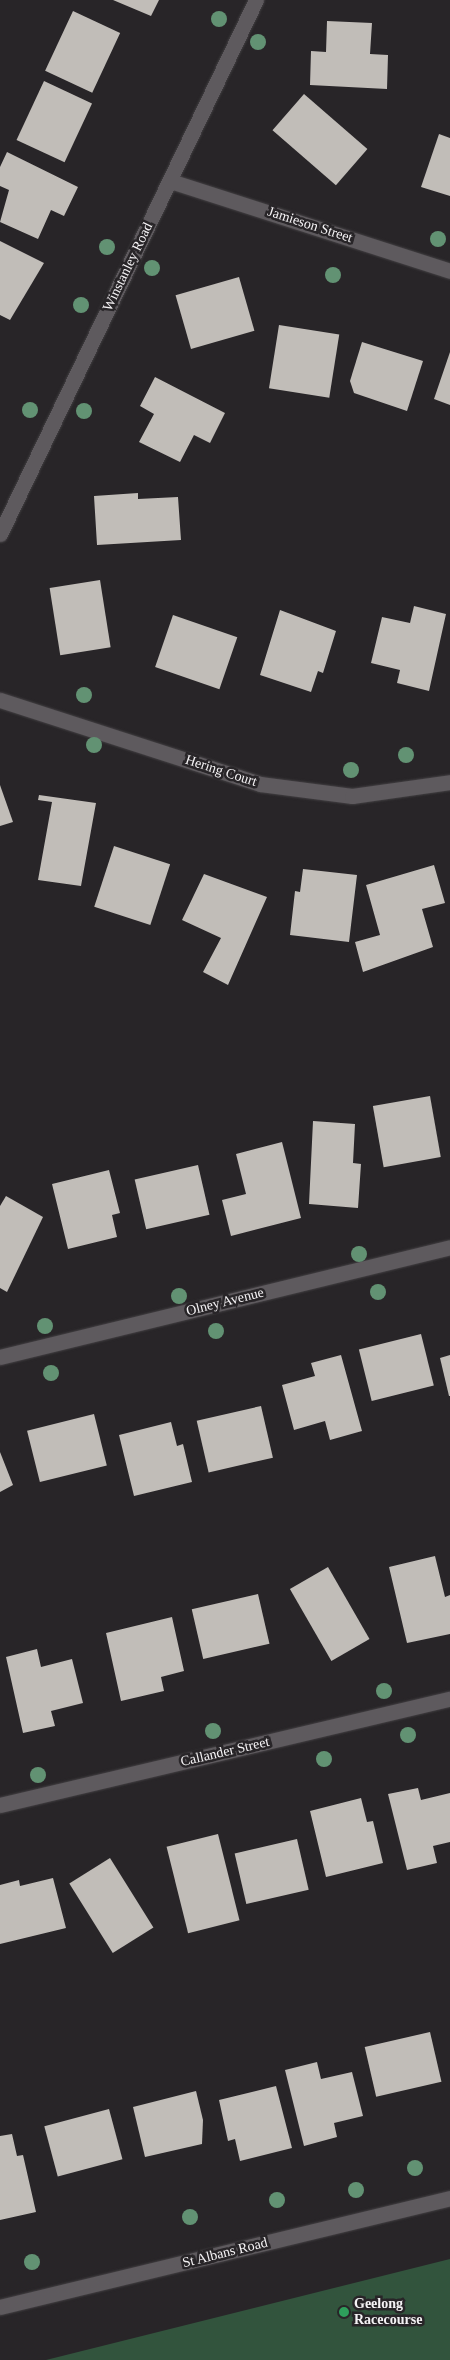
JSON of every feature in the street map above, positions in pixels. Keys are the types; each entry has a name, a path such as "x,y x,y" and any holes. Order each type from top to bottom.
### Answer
{"street":[{"name":"Winstanley Road","path":"0,534 256,0"},
{"name":"Jamieson Street","path":"170,181 450,271"},
{"name":"Hering Court","path":"0,700 260,784 352,796 450,782"},
{"name":"Olney Avenue","path":"0,1357 450,1247"},
{"name":"Callander Street","path":"0,1805 450,1699"},
{"name":"St Albans Road","path":"0,2307 450,2198"}],"green space":[{"name":"Geelong Racecourse","path":"450,2259 450,2360 46,2360"}],"building":[{"path":"113,0 159,0 151,16"},
{"path":"73,11 120,33 92,93 45,71"},
{"path":"327,21 372,23 370,54 388,55 387,89 310,85 311,51 326,52"},
{"path":"44,81 92,103 65,162 17,140"},
{"path":"304,94 367,149 336,185 273,130"},
{"path":"439,134 450,138 450,196 421,187"},
{"path":"7,152 78,187 64,216 51,210 38,239 0,222 9,190 0,186 0,167"},
{"path":"0,241 44,263 10,320 0,315"},
{"path":"239,277 254,331 191,349 176,295"},
{"path":"279,325 339,335 329,398 269,388"},
{"path":"362,342 423,361 407,411 354,393 350,381"},
{"path":"450,352 450,405 434,399"},
{"path":"155,377 225,413 210,443 194,435 180,462 139,442 154,414 140,406"},
{"path":"138,493 138,499 178,497 181,540 97,545 94,496"},
{"path":"100,580 111,647 60,655 50,588"},
{"path":"414,606 446,614 429,691 397,683 400,670 371,663 382,617 410,623"},
{"path":"280,610 336,631 323,673 318,671 311,692 260,675"},
{"path":"173,615 237,637 219,689 155,667"},
{"path":"0,785 13,822 0,826"},
{"path":"39,795 96,803 81,886 38,880 52,802 38,800"},
{"path":"114,846 170,864 150,925 94,907"},
{"path":"434,865 445,903 422,909 433,947 363,972 355,942 380,935 366,885"},
{"path":"303,869 357,875 349,942 290,935 295,891 300,892"},
{"path":"204,874 267,897 228,985 203,972 221,938 182,920"},
{"path":"430,1096 441,1157 384,1167 373,1106"},
{"path":"313,1121 355,1124 353,1163 361,1164 358,1208 309,1204"},
{"path":"282,1142 301,1218 231,1236 222,1200 246,1194 236,1154"},
{"path":"198,1165 209,1215 146,1229 135,1180"},
{"path":"109,1170 120,1213 112,1215 117,1237 68,1249 52,1184"},
{"path":"6,1196 43,1217 7,1292 0,1288 0,1206"},
{"path":"421,1334 434,1385 372,1401 359,1349"},
{"path":"341,1355 362,1431 330,1440 325,1421 294,1430 282,1385 315,1376 311,1363"},
{"path":"450,1355 450,1396 449,1396 440,1358"},
{"path":"261,1406 273,1458 209,1472 197,1421"},
{"path":"94,1414 107,1465 40,1482 27,1431"},
{"path":"171,1422 177,1446 183,1444 192,1482 134,1496 119,1435"},
{"path":"0,1452 13,1485 0,1492"},
{"path":"435,1556 445,1597 450,1595 450,1634 407,1643 389,1567"},
{"path":"328,1567 370,1639 331,1661 290,1589"},
{"path":"258,1594 269,1644 203,1659 192,1609"},
{"path":"172,1617 184,1671 161,1677 164,1691 121,1701 106,1633"},
{"path":"37,1649 41,1667 72,1659 83,1703 51,1711 55,1726 23,1733 6,1657"},
{"path":"418,1788 421,1800 450,1793 450,1842 433,1846 437,1863 407,1870 388,1794"},
{"path":"361,1798 367,1822 373,1821 383,1863 326,1877 310,1811"},
{"path":"218,1834 240,1920 188,1933 167,1847"},
{"path":"297,1839 309,1890 246,1904 235,1853"},
{"path":"110,1858 153,1928 113,1953 69,1883"},
{"path":"53,1878 66,1928 0,1944 0,1885 19,1880 20,1886"},
{"path":"430,2032 441,2082 376,2097 365,2047"},
{"path":"317,2062 321,2079 352,2072 363,2116 334,2123 337,2137 304,2146 285,2070"},
{"path":"276,2086 292,2148 240,2161 235,2139 228,2141 219,2100"},
{"path":"196,2091 203,2120 202,2144 145,2157 133,2107"},
{"path":"109,2109 122,2159 58,2177 44,2126"},
{"path":"12,2134 17,2156 23,2155 36,2212 0,2220 0,2136"}],"place":[{"name":"Geelong Racecourse","path":"344,2312"}]}
